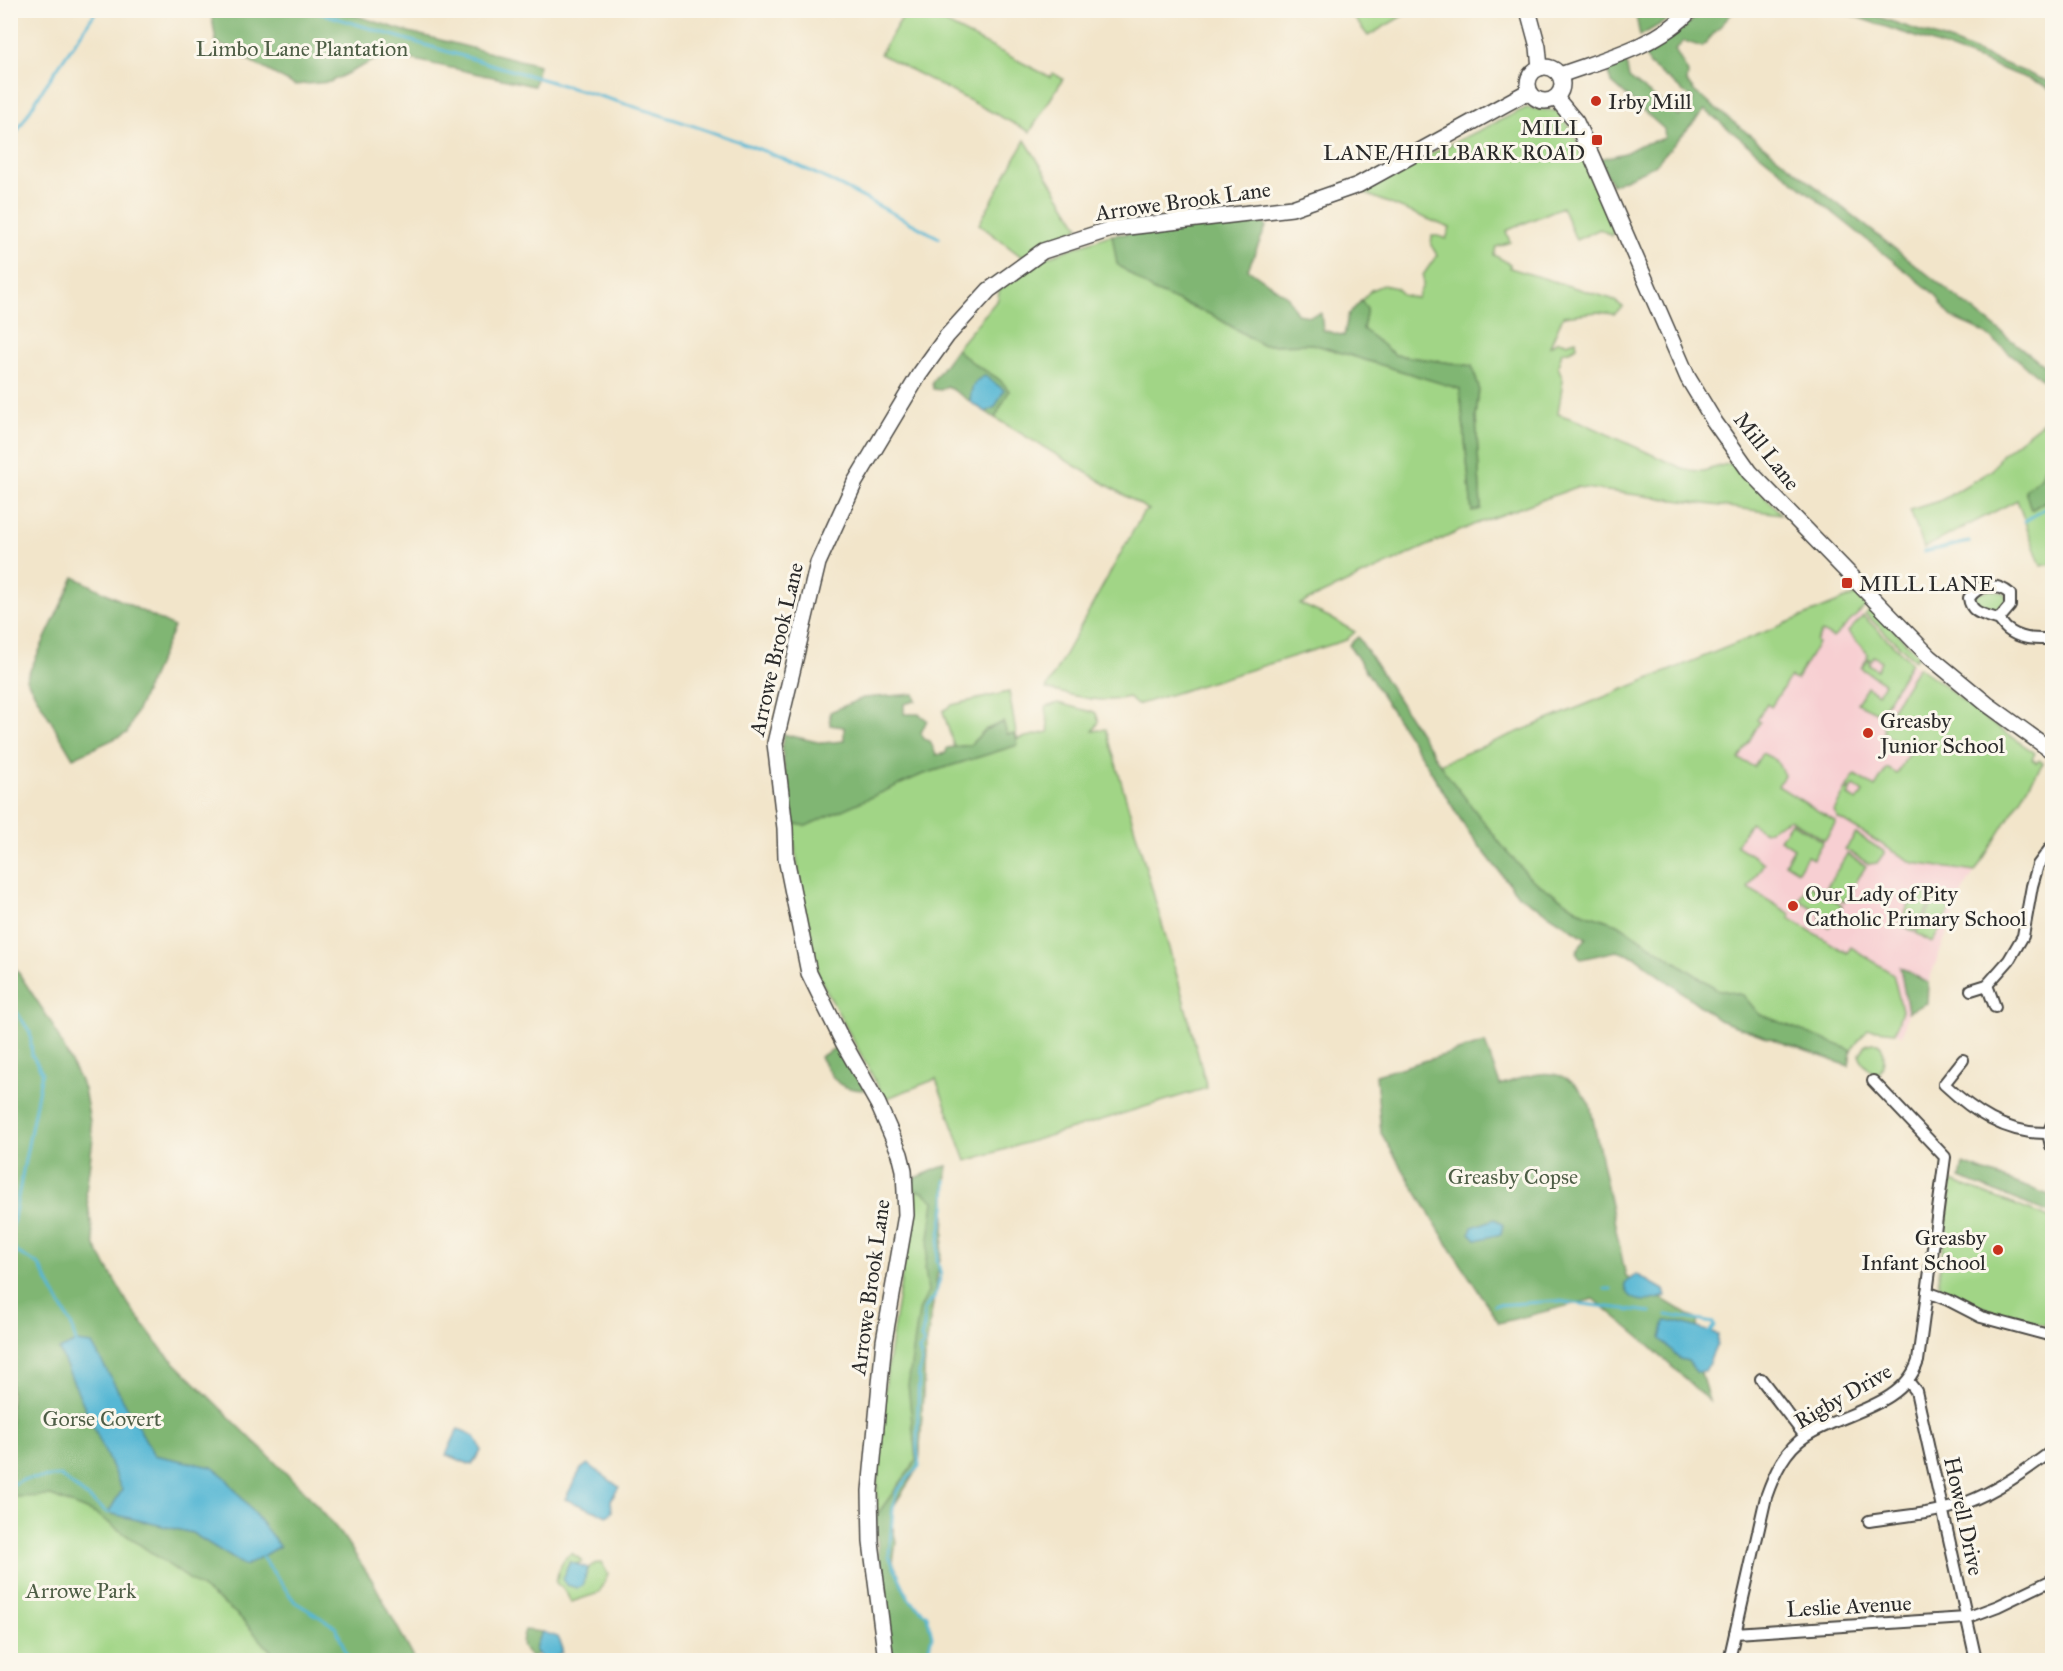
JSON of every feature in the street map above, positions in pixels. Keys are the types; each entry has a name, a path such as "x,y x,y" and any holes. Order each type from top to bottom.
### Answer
{"street":[{"path":"1528,10 1538,47 1540,68"},
{"path":"1560,75 1621,53 1654,38 1690,10"},
{"path":"1550,67 1560,75 1562,88 1556,98 1541,101 1529,91 1528,80 1540,68 1550,67"},
{"name":"Arrowe Brook Lane","path":"886,1660 871,1542 870,1491 884,1341 906,1215 904,1170 900,1154 878,1104 843,1042 809,973 786,858 785,828 775,743 818,563 855,482 919,375 947,336 989,290 1043,252 1111,229 1292,208 1358,185 1529,91"},
{"name":"Mill Lane","path":"1556,98 1576,122 1688,378 1750,472 1930,657 1987,704 2052,751"},
{"path":"1999,619 2003,626 2018,636 2028,639 2052,639"},
{"path":"1971,990 1987,985 2009,960 2023,936 2038,865 2052,846"},
{"path":"1987,985 1995,1007"},
{"path":"1963,1060 1944,1084 1971,1108 2014,1129 2050,1128 2051,1146"},
{"name":"Rigby Drive","path":"1729,1660 1766,1497 1772,1478 1783,1459 1805,1436 1890,1396 1908,1381 1918,1361 1946,1157 1873,1081"},
{"path":"1927,1292 1981,1317 2052,1336"},
{"path":"1761,1379 1805,1436"},
{"name":"Howell Drive","path":"1908,1381 1916,1391 1976,1660"},
{"path":"1869,1521 1943,1509 1965,1503 2016,1477 2052,1451"},
{"name":"Leslie Avenue","path":"1735,1633 1966,1618 1998,1606 2052,1580"}],"shaded area":[{"path":"1850,597 1863,616 1911,662 1981,716 2035,753 2032,759 2037,763 2039,760 2043,763 1964,889 1928,983 1927,1003 1908,1012 1902,1036 1895,1032 1868,1029 1851,1050 1788,1027 1703,777 1797,619"}],"green space":[{"name":"Limbo Lane Plantation","path":"211,11 341,11 405,31 539,65 534,86 387,54 330,82 294,85 216,42"},
{"path":"906,11 922,11 1050,77 1053,73 1063,79 1030,132 880,54"},
{"path":"1349,11 1411,11 1368,36"},
{"path":"1635,11 1683,11 1640,36"},
{"path":"1703,11 1734,11 1702,47 1684,41 1675,50 1688,73 1687,82 1695,92 2052,372 2052,388 1987,335 1954,318 1937,296 1705,110 1654,166 1612,185 1599,159 1625,153 1640,145 1665,138 1664,129 1611,82 1606,67 1626,61 1629,78 1679,116 1694,100 1650,65 1644,54 1685,27"},
{"path":"1838,11 1861,11 1952,42 2052,83 2052,90 2042,84 1925,40"},
{"path":"1526,108 1557,111 1572,131 1614,226 1612,236 1600,229 1576,240 1562,207 1506,231 1510,242 1496,247 1494,255 1510,264 1510,268 1612,299 1623,307 1614,314 1597,312 1563,316 1550,346 1558,341 1566,343 1576,340 1577,347 1562,352 1558,366 1563,380 1558,414 1581,422 1686,470 1703,471 1734,462 1781,514 1577,487 1473,525 1300,604 1355,632 1346,640 1137,705 1128,697 1097,700 1046,689 1143,513 1149,510 995,418 1009,391 999,380 956,349 998,299 999,290 1044,258 1110,235 1214,316 1262,345 1313,344 1460,389 1472,512 1481,508 1476,417 1479,388 1472,366 1395,355 1362,329 1367,308 1361,301 1371,290 1383,285 1397,288 1402,295 1417,298 1423,285 1423,275 1437,255 1431,245 1432,236 1446,239 1450,228 1361,192 1426,156"},
{"path":"1025,140 1079,227 1022,257 979,224"},
{"path":"1263,221 1266,227 1248,269 1288,297 1297,314 1310,316 1321,313 1323,330 1344,336 1348,315 1361,301 1367,308 1363,329 1395,355 1472,366 1479,388 1476,417 1481,509 1472,512 1460,389 1313,344 1262,345 1214,316 1152,290 1117,264 1112,235"},
{"path":"956,349 999,380 1009,391 995,418 947,386 941,390 933,389 932,382"},
{"path":"2052,415 2052,456 2048,457 2031,510 2052,497 2052,564 2041,566 2017,500 1924,548 1910,510 1942,500 1992,470 2001,455"},
{"path":"2052,456 2052,497 2031,510 2025,490 2041,477 2048,457"},
{"path":"74,577 174,627 127,733 73,758 26,679"},
{"path":"1990,590 2005,593 2007,604 1998,614 1977,607 1974,603 1974,597 1979,592"},
{"path":"1858,594 1868,604 1833,638 1822,632 1796,680 1790,677 1771,707 1767,704 1757,720 1760,722 1739,759 1754,767 1762,753 1776,760 1784,775 1778,786 1836,822 1825,840 1790,819 1765,832 1750,823 1736,845 1764,863 1748,888 1791,914 1789,918 1847,953 1851,947 1893,974 1902,1010 1895,1032 1868,1029 1851,1050 1849,1066 1719,1020 1610,938 1517,894 1467,830 1429,768"},
{"path":"1872,607 1918,655 1915,660 1865,614"},
{"path":"1863,616 1911,662 1880,714 1857,703 1867,687 1878,694 1884,683 1861,668 1867,659 1869,664 1877,670 1881,661 1874,656 1871,660 1867,657 1868,654 1848,632"},
{"path":"1358,637 1445,772 1531,879 1582,912 1618,924 1717,989 1743,995 1759,1014 1851,1050 1849,1066 1719,1020 1636,957 1617,951 1581,959 1576,952 1586,938 1517,894 1467,830 1349,645"},
{"path":"1918,667 1981,716 2035,753 2032,759 2037,763 2039,760 2043,763 1975,872 1913,863 1838,818 1834,811 1846,789 1851,792 1848,796 1857,801 1863,792 1854,786 1851,790 1847,787 1855,775 1875,787 1887,768 1897,774 1910,751 1884,733 1883,723"},
{"path":"1009,692 1017,739 1049,732 1046,707 1058,703 1096,713 1099,722 1093,731 1106,729 1207,1088 966,1161 936,1079 885,1099 818,975 811,953 791,823 921,775 1017,745 1007,734 1003,722 985,730 970,745 954,747 943,711 952,705"},
{"path":"914,694 916,701 904,704 904,714 919,714 927,720 921,733 924,739 930,741 936,755 946,753 947,748 970,745 985,730 1003,722 1007,734 1015,734 1018,745 921,775 806,826 791,823 782,750 783,734 822,743 844,741 844,727 830,725 830,712 863,698"},
{"path":"1791,822 1823,841 1813,859 1807,856 1798,871 1785,863 1794,848 1780,839"},
{"path":"1856,834 1885,852 1877,863 1869,864 1845,849"},
{"path":"1847,854 1866,866 1844,902 1825,890"},
{"path":"1808,884 1842,906 1829,927 1822,923 1819,912 1799,900"},
{"path":"1918,890 1933,899 1914,932 1899,923"},
{"path":"1935,900 1951,909 1932,942 1916,933"},
{"name":"Gorse Covert","path":"10,960 51,1022 84,1089 93,1138 86,1192 95,1246 129,1305 163,1351 308,1495 342,1535 372,1580 415,1660 279,1660 238,1615 96,1514 51,1496 11,1497"},
{"path":"1900,967 1928,983 1927,1003 1908,1012"},
{"name":"Greasby Copse","path":"1485,1043 1500,1085 1537,1074 1556,1075 1576,1085 1590,1105 1626,1277 1697,1320 1700,1370 1709,1401 1642,1339 1594,1299 1499,1323 1444,1238 1381,1133 1376,1075"},
{"path":"1879,1043 1884,1054 1879,1074 1874,1074 1867,1068 1859,1055 1866,1045"},
{"path":"840,1045 865,1090 847,1088 837,1082 820,1057"},
{"path":"1963,1164 2052,1196 2052,1214 1960,1178"},
{"path":"947,1166 944,1233 925,1354 919,1466 893,1507 892,1524 877,1532 882,1415 886,1376 911,1221 913,1199 911,1180"},
{"path":"947,1166 944,1233 925,1354 919,1466 893,1507 892,1524 896,1542 893,1562 909,1599 927,1615 932,1636 926,1660 891,1660 876,1516 916,1461 908,1385 919,1311 928,1292 925,1268 934,1201 923,1192 912,1189 911,1180"},
{"name":"Greasby Infant School","path":"1952,1181 2052,1219 2052,1327 1997,1313 1940,1286 1938,1281"},
{"name":"Arrowe Park","path":"51,1495 96,1514 206,1591 238,1615 279,1660 11,1660 10,1497"},
{"path":"571,1553 583,1561 577,1564 570,1562 562,1579 583,1585 590,1567 601,1562 608,1574 599,1593 571,1602 565,1591 556,1583 560,1566"},
{"path":"525,1630 543,1632 535,1650 539,1654 531,1657 523,1648"}],"water":[{"path":"985,376 1004,390 995,407 986,412 970,402 973,386 977,380"},
{"path":"1495,1219 1503,1224 1501,1234 1477,1240 1470,1233 1472,1227"},
{"path":"1636,1274 1664,1290 1666,1296 1647,1301 1635,1299 1627,1291 1625,1284"},
{"path":"1665,1321 1678,1322 1718,1334 1717,1344 1705,1372 1696,1372 1688,1361 1680,1359 1661,1339"},
{"path":"76,1342 92,1344 154,1455 212,1467 225,1477 280,1546 245,1566 192,1533 108,1513 122,1490 59,1350"},
{"path":"458,1429 473,1436 480,1445 481,1450 472,1465 446,1455"},
{"path":"588,1464 619,1487 611,1500 612,1512 607,1516 565,1499 581,1469"},
{"path":"570,1562 588,1568 583,1585 577,1588 567,1585 562,1579"},
{"path":"543,1632 558,1637 562,1653 552,1658 542,1659 535,1650"}],"waterway":[{"path":"10,143 43,89 97,10"},
{"path":"312,10 642,109 751,146 823,177 939,238"},
{"path":"2025,521 2052,504"},
{"path":"1924,552 1969,542"},
{"path":"10,1002 30,1032 32,1055 42,1072 11,1233 15,1251 39,1265 71,1324 76,1342"},
{"path":"926,1660 932,1636 927,1615 909,1599 889,1556 893,1507 897,1491 919,1466 917,1448 919,1373 922,1362 919,1350 924,1343 921,1338 924,1309 934,1298 941,1275 937,1260 945,1207 946,1180"},
{"path":"1605,1289 1611,1289"},
{"path":"1494,1305 1557,1301 1651,1312"},
{"path":"1667,1315 1713,1323 1714,1326 1709,1332"},
{"path":"10,1486 21,1480 60,1476 108,1513"},
{"path":"262,1557 295,1602 336,1627 349,1660"}],"place":[{"name":"Irby Mill","path":"1596,101"},
{"name":"MILL LANE/HILLBARK ROAD","path":"1597,140"},
{"name":"MILL LANE","path":"1847,583"},
{"name":"Greasby Junior School","path":"1868,733"},
{"name":"Our Lady of Pity Catholic Primary School","path":"1793,906"},
{"name":"Greasby Infant School","path":"1998,1250"}]}
